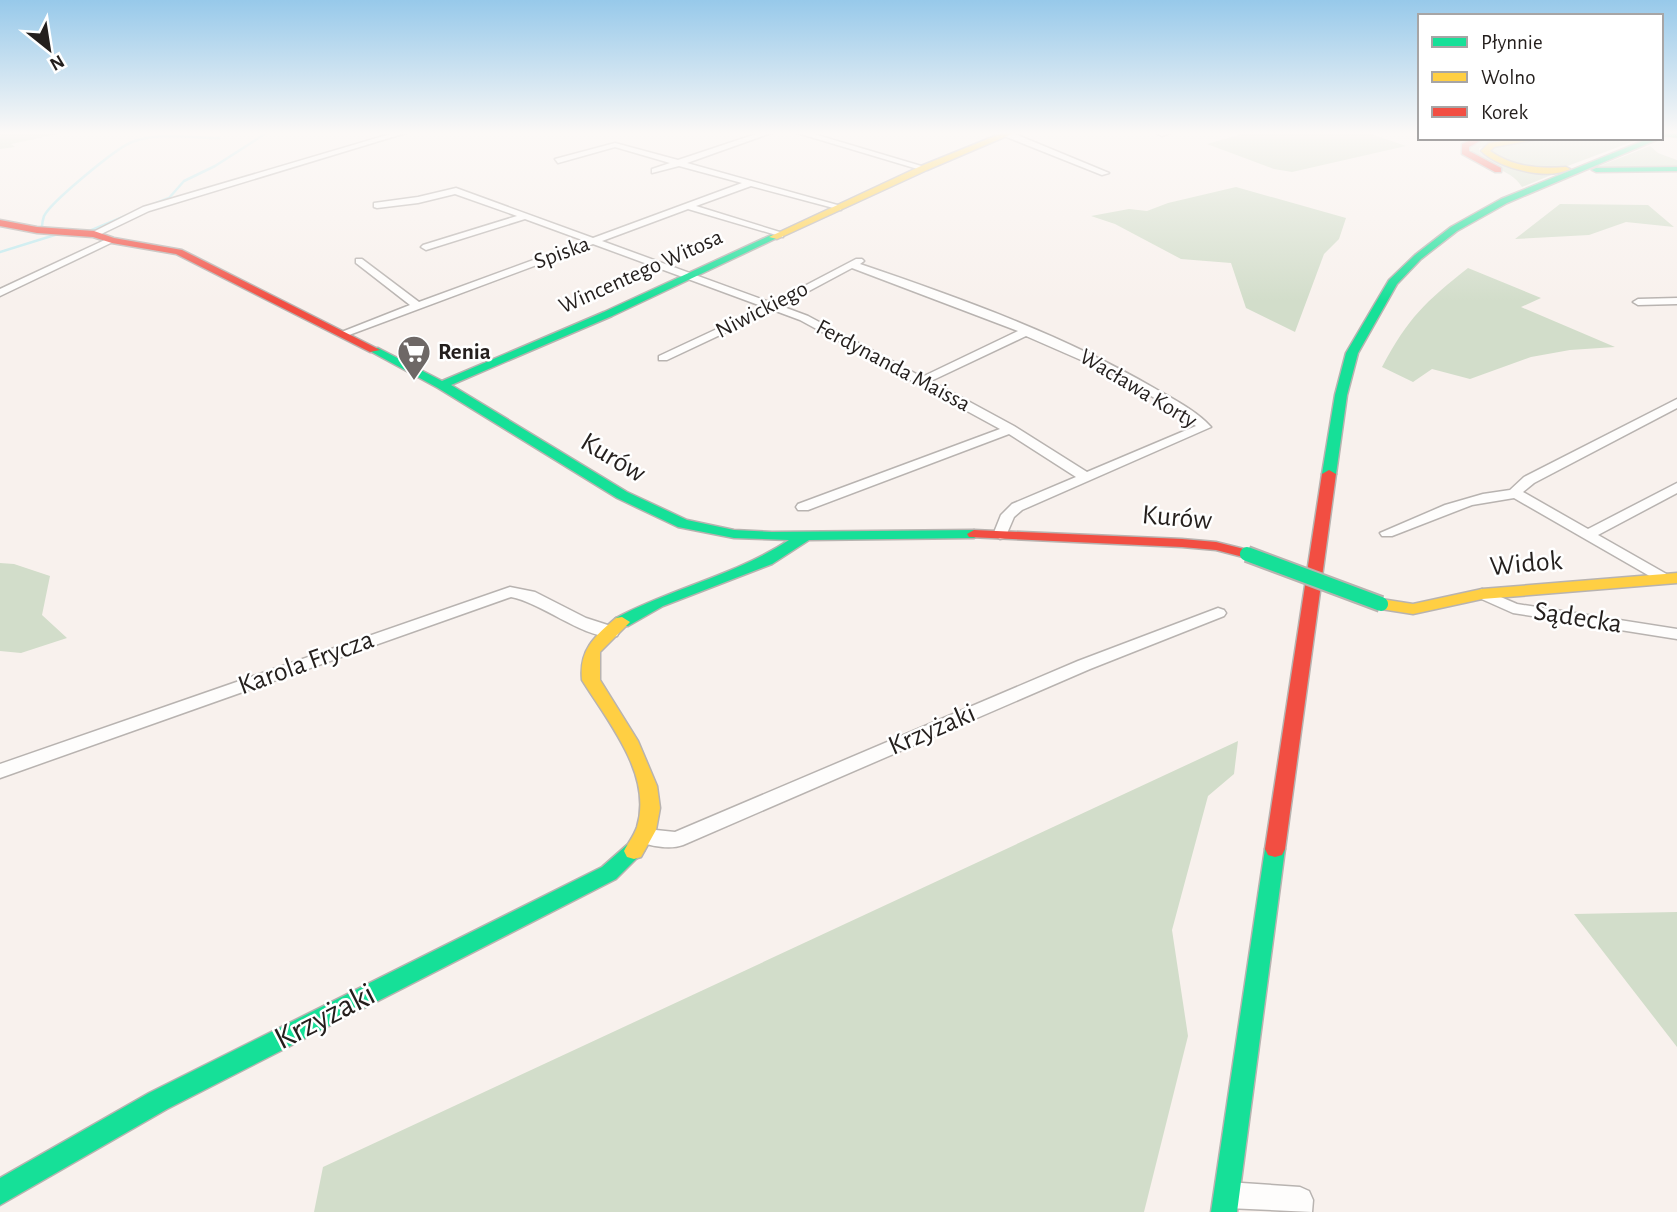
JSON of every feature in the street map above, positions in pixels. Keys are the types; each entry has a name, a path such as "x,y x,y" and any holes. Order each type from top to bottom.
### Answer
{"street":[{"path":"89,233 146,209 215,189"},
{"name":"Spiska","path":"345,333 737,189"},
{"path":"765,189 838,208"},
{"name":"Wincentego Witosa","path":"442,385 880,189"},
{"path":"1504,201 1516,189"},
{"path":"1299,1212 1300,1199 1224,1203 1312,580 1341,395 1352,353 1393,282 1418,257 1454,229 1504,201 1534,189"},
{"name":"Ferdynanda Maissa","path":"377,205 418,200 456,191 804,318 1010,429 1085,477"},
{"path":"690,207 780,235"},
{"path":"426,247 524,217"},
{"name":"Kurów","path":"0,223 37,230 89,233 188,255 442,385 659,515 709,531 804,537 1000,535 1182,543 1247,554 1381,604"},
{"path":"0,293 112,240"},
{"path":"359,261 418,306"},
{"name":"Niwickiego","path":"663,358 772,307 856,263"},
{"name":"Wacława Korty","path":"856,263 1084,354 1125,375 1205,427 1017,507 1009,515 1000,535"},
{"path":"1638,302 1677,301"},
{"path":"922,382 1015,337 1031,333"},
{"path":"1516,494 1517,489 1529,480 1677,403"},
{"path":"803,508 1010,429"},
{"path":"1587,535 1677,487"},
{"path":"1387,533 1419,519 1497,494 1516,494 1673,581"},
{"path":"772,536 780,551"},
{"path":"646,837 652,807 647,776 591,680 588,663 593,647 623,621 657,603 767,561 804,537"},
{"name":"Widok","path":"1381,604 1413,609 1482,594 1673,581"},
{"name":"Karola Frycza","path":"0,772 510,592 529,595 580,622 611,632"},
{"name":"Sądecka","path":"1482,594 1513,608 1677,634"},
{"name":"Krzyżaki","path":"0,1192 158,1101 609,873 627,860 646,837 676,840 1084,665 1218,612"}],"green space":[{"path":"1229,189 1242,189 1346,218 1339,239 1324,254 1295,332 1246,308 1231,263 1181,259 1115,224 1091,216 1129,209 1147,211 1168,203"},
{"path":"1560,204 1648,205 1674,227 1626,222 1589,235 1515,239"},
{"path":"1468,268 1541,298 1521,307 1615,347 1570,350 1531,357 1470,379 1432,369 1413,382 1382,367 1409,323 1440,291"},
{"path":"0,563 14,564 50,576 42,615 67,638 21,653 0,651"},
{"path":"1238,741 1234,774 1208,796 1172,930 1188,1036 1144,1212 314,1212 323,1167"},
{"path":"1677,912 1677,1047 1574,914"}],"waterway":[{"path":"42,227 44,216 49,209 70,189"},
{"path":"151,205 169,198 177,189"},
{"path":"87,232 130,214"},
{"path":"0,252 58,234"}],"traffic: fast":[{"path":"1329,474 1341,395 1352,353 1393,282 1418,257 1454,229 1504,201 1534,189"},
{"path":"442,385 608,314 774,237"},
{"path":"374,350 442,385 622,495 683,524 734,534 772,536 974,534"},
{"path":"622,622 657,603 767,561 804,537"},
{"path":"1247,554 1381,604"},
{"path":"1224,1212 1275,849"},
{"path":"0,1192 158,1101 609,873 634,851"}],"traffic: slow":[{"path":"774,237 879,189"},
{"path":"1381,604 1413,609 1482,594 1677,578"},
{"path":"622,622 596,646 592,652 590,669 591,680 629,741 648,786 650,808 646,830 634,851"}],"traffic: jam":[{"path":"0,223 37,230 94,234 112,240 179,252 374,350"},
{"path":"1275,849 1329,474"},
{"path":"974,534 1182,543 1216,546 1247,554"}],"place":[{"name":"Renia","path":"414,382"}]}
